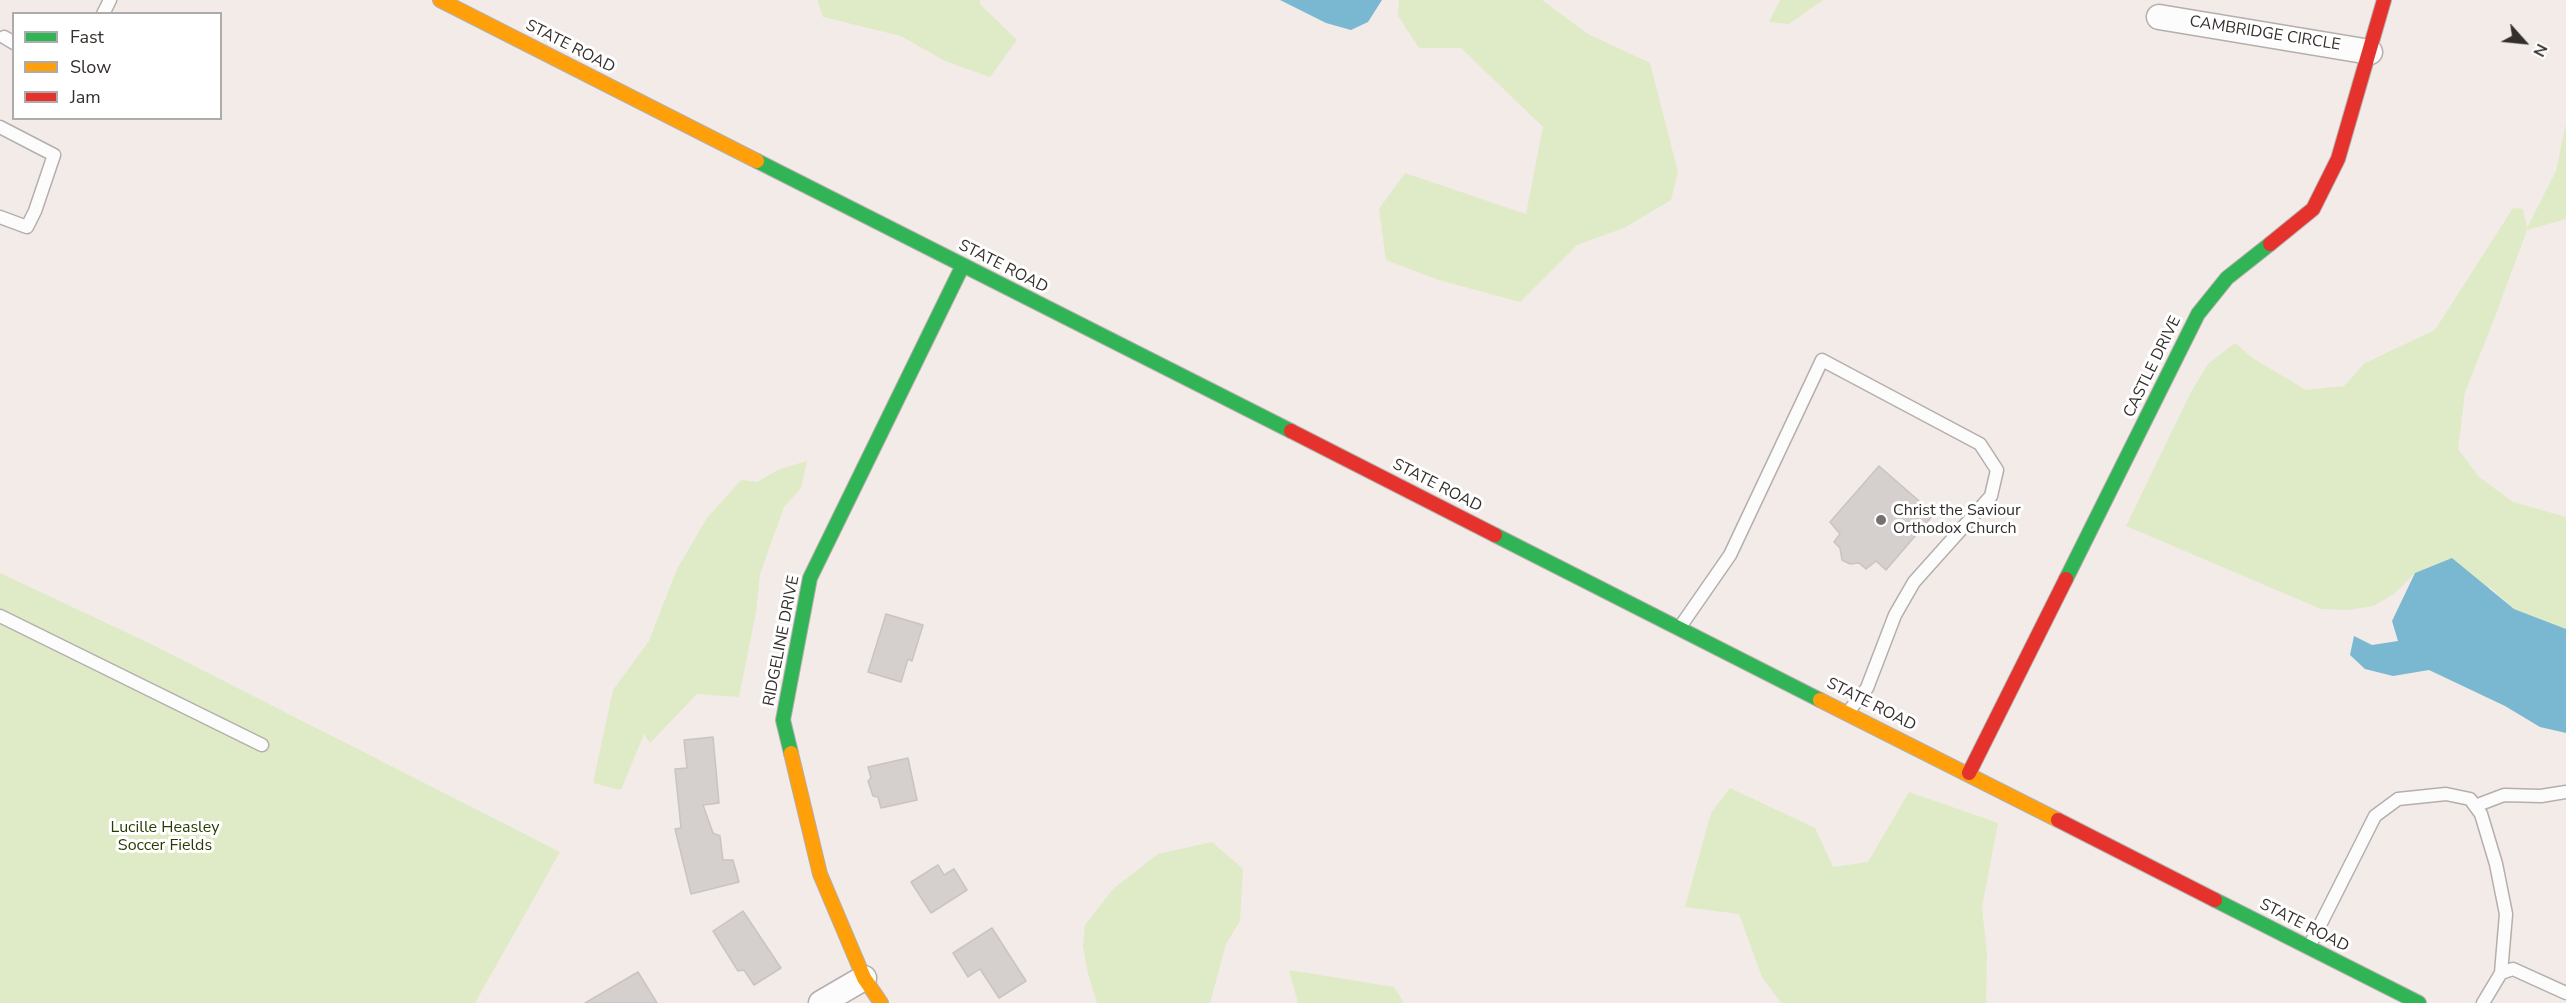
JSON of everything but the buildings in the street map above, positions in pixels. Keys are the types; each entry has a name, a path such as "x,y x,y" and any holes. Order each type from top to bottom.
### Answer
{"main road":[{"name":"STATE ROAD","path":"440,0 2419,1003"},
{"name":"CASTLE DRIVE","path":"1969,773 2198,314 2227,278 2313,208 2338,159 2384,0"},
{"name":"RIDGELINE DRIVE","path":"881,1003 864,978 820,874 783,720 810,578 963,265"}],"street":[{"name":"CAMBRIDGE CIRCLE","path":"2159,17 2370,52"},
{"path":"821,1003 864,978"}],"lane":[{"path":"0,127 54,155 35,211 27,226 0,217"},
{"path":"1680,627 1730,555 1822,360 1980,444 1997,470 1990,496 1914,582 1895,615 1867,688 1848,712"},
{"path":"0,616 262,745"},
{"path":"2475,806 2505,795 2541,796 2566,792"},
{"path":"2309,947 2375,816 2398,799 2446,794 2470,799 2481,814 2496,864 2506,914 2500,973 2483,1003"},
{"path":"2500,973 2513,969 2566,993"}],"green space":[{"path":"817,0 980,0 980,4 1017,40 990,77 945,61 901,36 823,17"},
{"path":"1399,0 1542,0 1588,34 1650,63 1678,172 1671,200 1624,228 1577,245 1520,302 1439,280 1386,260 1379,209 1405,173 1526,214 1543,127 1461,48 1419,48 1398,16"},
{"path":"1780,0 1823,0 1789,24 1769,22"},
{"path":"2566,123 2566,219 2527,230 2465,392 2458,449 2479,477 2513,502 2566,517 2566,629 2514,609 2491,588 2415,573 2394,594 2373,606 2348,610 2321,609 2126,526 2191,392 2208,364 2235,343 2254,359 2306,390 2344,386 2365,363 2435,330 2513,208 2523,209 2527,228 2556,171"},
{"path":"807,461 801,488 784,507 760,574 756,612 739,697 697,694 650,743 644,734 621,790 593,783 613,690 649,641 677,569 707,518 741,480 757,482 780,469"},
{"name":"Lucille Heasley Soccer Fields","path":"0,573 153,645 560,852 475,1003 0,1003"},
{"path":"1730,788 1815,828 1833,867 1868,862 1909,792 1998,823 1982,907 1987,954 1986,1003 1781,1003 1762,977 1739,914 1685,907 1711,813"},
{"path":"1212,842 1243,869 1240,921 1226,944 1210,1003 1097,1003 1088,974 1083,946 1085,925 1113,889 1158,854"},
{"path":"1289,970 1394,987 1404,1003 1298,1003"}],"water":[{"path":"1280,0 1382,0 1368,22 1351,30 1326,23"},
{"path":"2452,558 2514,609 2566,629 2566,733 2540,727 2505,706 2429,670 2393,676 2365,669 2350,655 2354,636 2372,645 2398,641 2392,621 2415,573"}],"traffic: fast":[{"path":"757,161 1291,431"},
{"path":"2066,579 2198,314 2227,278 2270,244"},
{"path":"791,753 783,720 810,578 963,265"},
{"path":"1495,535 1820,700"},
{"path":"2215,900 2419,1003"}],"traffic: slow":[{"path":"440,0 757,161"},
{"path":"1820,700 2058,820"},
{"path":"791,753 820,874 864,978 881,1003"}],"traffic: jam":[{"path":"2270,244 2313,209 2338,159 2384,0"},
{"path":"1291,431 1495,535"},
{"path":"1969,773 2066,579"},
{"path":"2058,820 2215,900"}],"place":[{"name":"Christ the Saviour Orthodox Church","path":"1881,520"}]}
